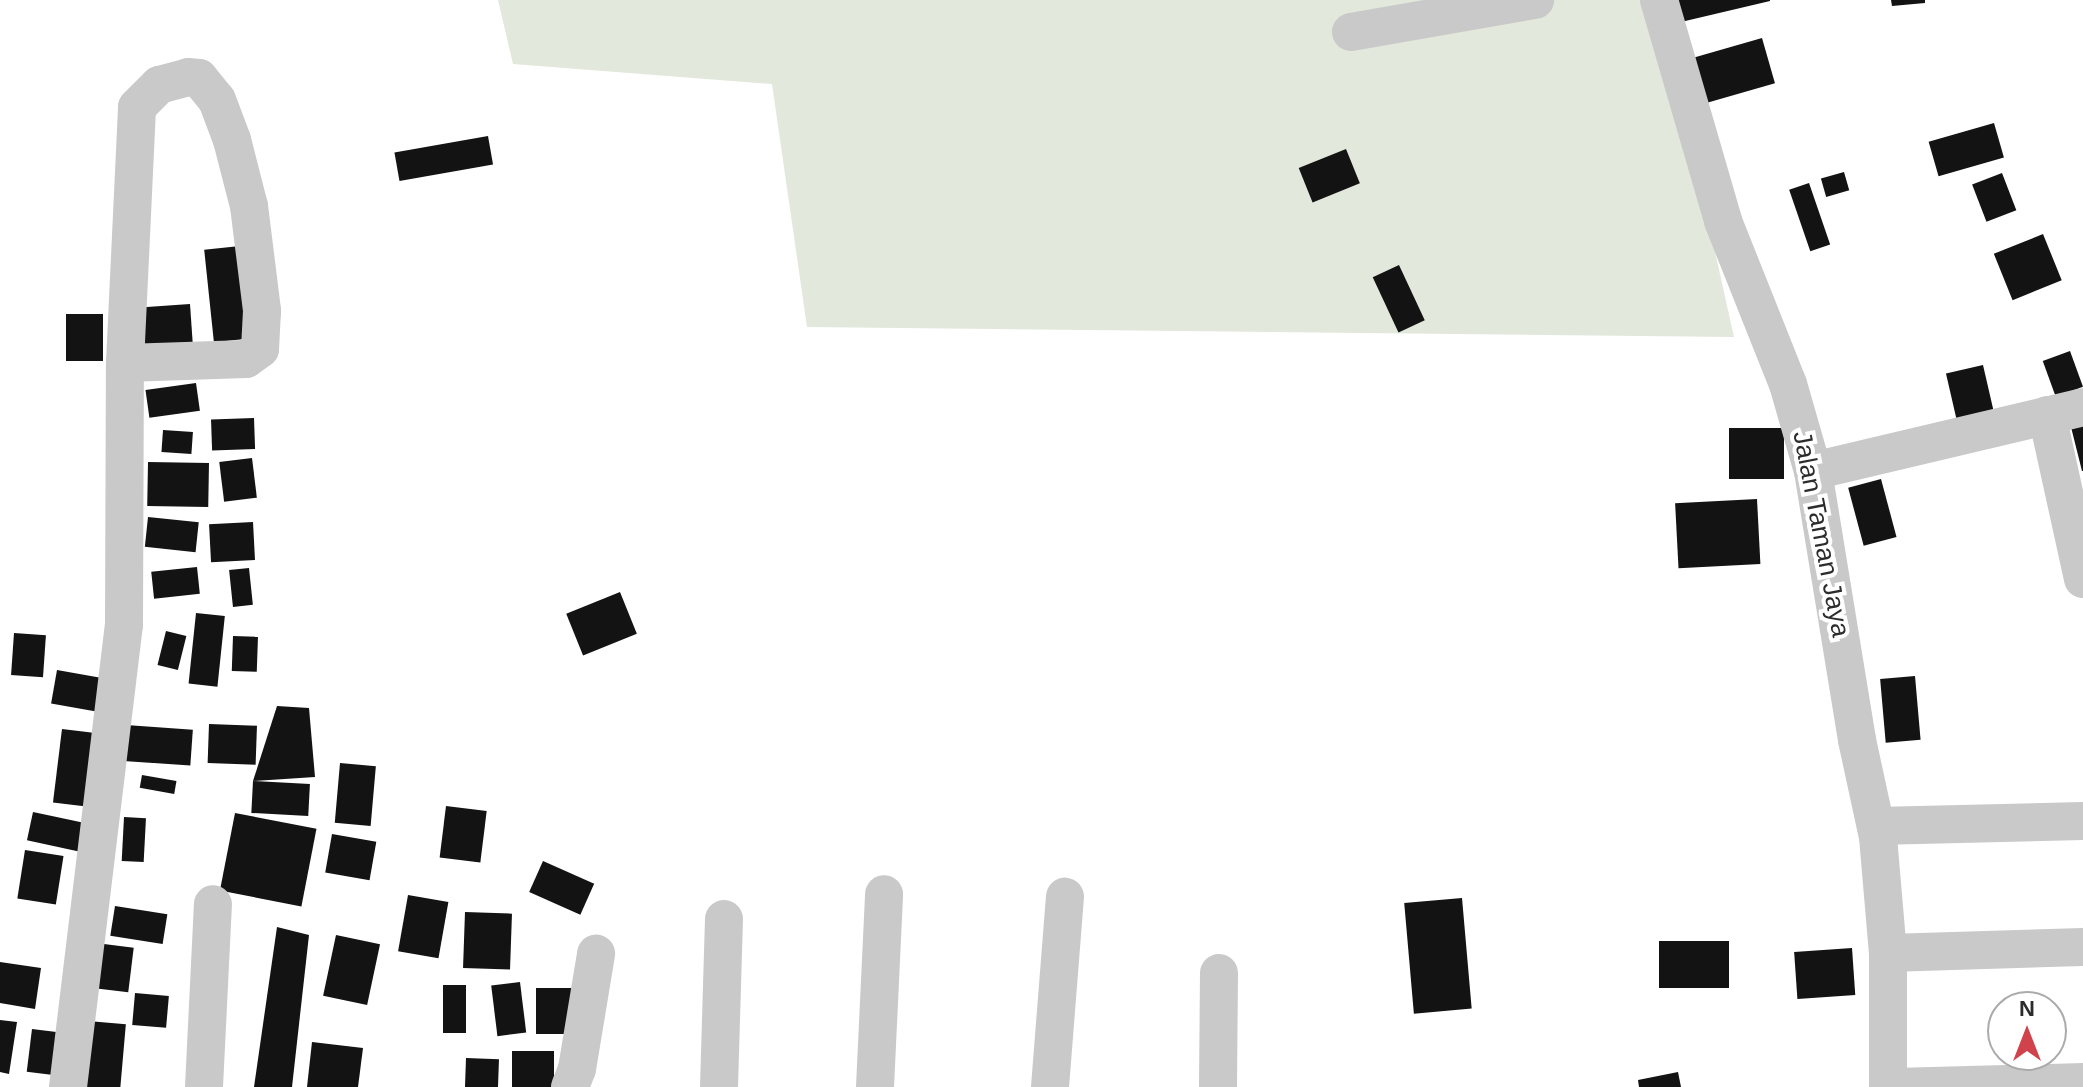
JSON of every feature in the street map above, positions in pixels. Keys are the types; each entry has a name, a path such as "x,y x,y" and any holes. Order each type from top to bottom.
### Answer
{"street":[{"path":"1351,32 1535,0"},
{"name":"Jalan Taman Jaya","path":"1659,0 1723,221 1788,384 1813,471 1857,740 1876,826 1888,953 1888,1087"},
{"path":"68,1087 124,625 125,363 137,107 159,85 188,77 199,78 217,100 249,206 262,311 260,349 246,359 125,363"},
{"path":"1813,471 2083,407"},
{"path":"2047,415 2083,579"},
{"path":"1876,826 2083,821"},
{"path":"875,1087 884,894"},
{"path":"1050,1087 1065,897"},
{"path":"204,1087 213,904"},
{"path":"719,1087 724,919"},
{"path":"1888,953 2083,947"},
{"path":"570,1087 577,1069 596,954"},
{"path":"1218,1087 1219,973"},
{"path":"1894,1087 2083,1082"}],"shaded area":[{"path":"498,0 1659,0 1734,337 807,327 772,84 513,64"}],"building":[{"path":"1676,0 1770,0 1770,1 1681,22"},
{"path":"1891,0 1925,0 1925,3 1892,6"},
{"path":"1762,38 1775,83 1702,104 1689,59"},
{"path":"1994,123 2004,158 1939,176 1929,142"},
{"path":"488,136 493,165 399,181 394,152"},
{"path":"1346,149 1360,183 1313,202 1299,168"},
{"path":"1844,172 1849,190 1826,197 1821,179"},
{"path":"2002,173 2016,210 1986,222 1972,184"},
{"path":"1809,183 1830,244 1810,251 1789,190"},
{"path":"2043,234 2062,280 2013,300 1994,254"},
{"path":"240,246 250,338 214,342 204,250"},
{"path":"1399,265 1425,320 1398,333 1373,277"},
{"path":"190,304 193,347 139,351 136,308"},
{"path":"66,314 103,314 103,361 66,361"},
{"path":"2070,351 2083,387 2056,397 2043,361"},
{"path":"1983,365 1994,414 1957,422 1946,374"},
{"path":"196,383 200,411 149,418 145,390"},
{"path":"254,418 255,449 212,450 211,420"},
{"path":"2083,424 2083,471 2082,471 2071,427"},
{"path":"1729,428 1784,428 1784,479 1729,479"},
{"path":"163,430 193,432 191,454 161,452"},
{"path":"252,458 257,498 224,502 219,462"},
{"path":"148,462 209,463 208,507 147,506"},
{"path":"1881,479 1897,537 1864,546 1848,488"},
{"path":"1757,499 1760,564 1679,568 1675,503"},
{"path":"148,517 199,522 196,552 145,547"},
{"path":"253,522 255,560 211,562 209,524"},
{"path":"197,567 200,594 154,599 151,572"},
{"path":"249,568 253,605 233,607 229,570"},
{"path":"620,592 637,634 583,655 566,614"},
{"path":"196,613 225,616 217,687 189,684"},
{"path":"166,631 186,636 178,670 158,665"},
{"path":"14,633 46,635 43,677 11,675"},
{"path":"233,636 258,637 257,672 232,671"},
{"path":"57,670 106,679 100,712 51,703"},
{"path":"1915,676 1921,740 1886,743 1880,679"},
{"path":"277,706 309,708 315,777 253,781"},
{"path":"209,724 257,726 256,765 208,763"},
{"path":"126,725 193,730 190,766 123,761"},
{"path":"62,729 108,735 99,808 53,802"},
{"path":"340,763 376,766 371,826 335,823"},
{"path":"142,775 176,781 174,794 140,788"},
{"path":"253,781 310,784 308,816 251,813"},
{"path":"446,806 487,811 480,863 440,858"},
{"path":"33,812 85,823 79,851 27,840"},
{"path":"235,813 316,829 301,906 220,891"},
{"path":"124,817 146,818 144,862 122,861"},
{"path":"332,834 376,842 370,880 325,872"},
{"path":"25,850 64,856 56,904 17,898"},
{"path":"543,861 594,884 580,915 529,892"},
{"path":"408,895 448,902 438,958 398,951"},
{"path":"1462,898 1472,1009 1414,1014 1404,903"},
{"path":"115,906 167,914 163,944 110,936"},
{"path":"465,912 512,914 510,970 463,968"},
{"path":"277,927 309,935 292,1087 254,1087"},
{"path":"336,935 380,944 367,1005 323,996"},
{"path":"1659,941 1729,941 1729,988 1659,988"},
{"path":"96,943 134,948 128,992 91,988"},
{"path":"1852,948 1855,995 1797,999 1794,952"},
{"path":"0,962 41,968 35,1009 0,1003"},
{"path":"520,982 526,1033 497,1036 491,986"},
{"path":"443,985 466,985 466,1033 443,1033"},
{"path":"536,988 579,988 579,1034 536,1034"},
{"path":"135,993 169,996 166,1028 132,1025"},
{"path":"0,1020 17,1022 9,1074 0,1072"},
{"path":"88,1021 126,1024 120,1087 82,1087"},
{"path":"32,1029 71,1034 65,1076 27,1072"},
{"path":"312,1042 363,1048 358,1087 307,1087"},
{"path":"512,1051 554,1051 554,1087 512,1087"},
{"path":"466,1058 499,1059 498,1087 465,1087"},
{"path":"1678,1072 1681,1087 1639,1087 1638,1080"}]}
